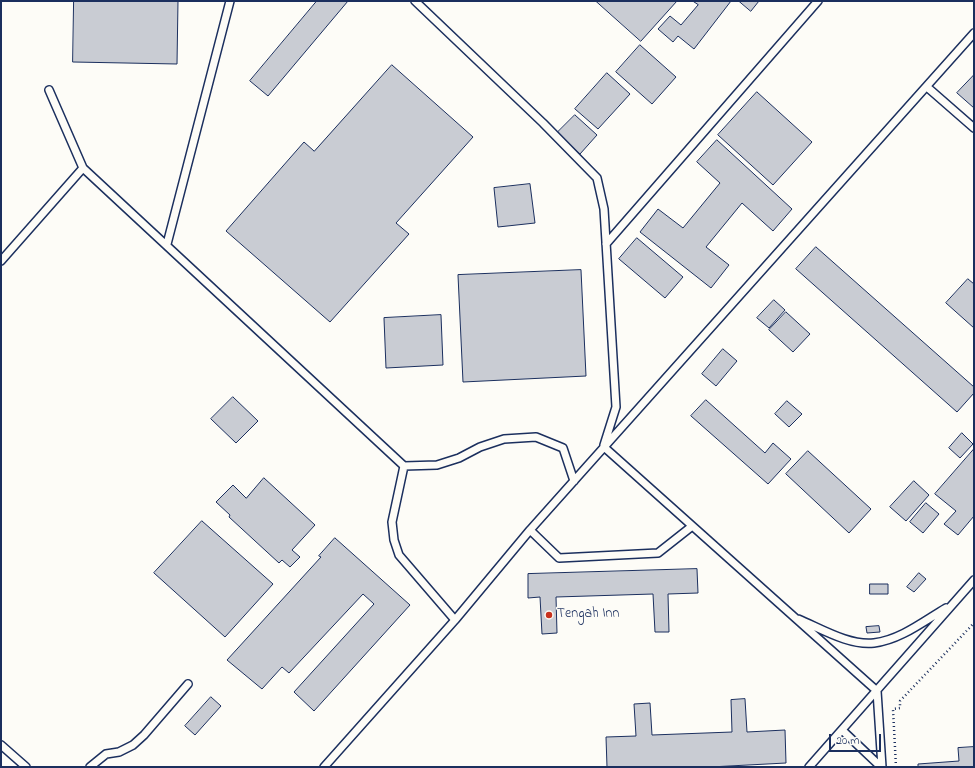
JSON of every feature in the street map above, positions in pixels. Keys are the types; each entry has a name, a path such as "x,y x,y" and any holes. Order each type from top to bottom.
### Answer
{"lane":[{"path":"166,244 230,1"},
{"path":"415,1 543,123 597,178 604,209 616,407 604,448"},
{"path":"606,244 818,1"},
{"path":"324,767 455,620 530,530 974,34"},
{"path":"927,87 974,128"},
{"path":"49,90 84,168 404,466 437,465 459,458 480,447 504,439 536,437 563,448 574,481"},
{"path":"1,261 84,168"},
{"path":"604,448 792,617 877,691 881,767"},
{"path":"404,466 392,522 394,540 399,554 455,620"},
{"path":"530,530 559,558 658,553 691,527"},
{"path":"809,767 974,580"},
{"path":"792,617 850,640 874,644 894,638 952,605"},
{"path":"90,767 106,754 119,752 133,745 144,735 188,684"},
{"path":"842,730 881,767"},
{"path":"1,745 26,767"}],"path":[{"path":"896,767 893,709 900,708 900,701 974,623"}],"building":[{"path":"74,1 178,1 177,64 73,62"},
{"path":"317,1 348,1 268,96 250,81"},
{"path":"596,1 677,1 641,41"},
{"path":"693,1 731,1 694,49 678,36 673,42 658,29 670,16 681,25 698,5"},
{"path":"739,1 759,1 751,11"},
{"path":"640,45 676,77 652,104 616,72"},
{"path":"392,65 473,137 396,223 409,234 330,322 226,231 304,142 314,151"},
{"path":"607,73 630,94 598,129 575,109"},
{"path":"974,75 974,108 957,93"},
{"path":"757,92 812,142 773,185 718,135"},
{"path":"575,115 597,135 580,154 557,133"},
{"path":"717,140 792,209 773,231 742,203 706,247 729,265 711,288 640,232 658,209 683,228 720,183 697,162"},
{"path":"530,184 535,223 498,227 494,188"},
{"path":"637,238 683,277 665,298 619,259"},
{"path":"816,247 974,387 974,393 957,412 796,269"},
{"path":"581,270 586,376 463,382 458,275"},
{"path":"968,279 974,284 974,328 946,303"},
{"path":"774,300 785,310 769,328 757,318"},
{"path":"786,312 810,334 793,352 769,330"},
{"path":"441,315 443,365 386,368 384,318"},
{"path":"723,349 737,361 716,386 702,374"},
{"path":"233,397 258,421 236,443 211,419"},
{"path":"706,400 765,453 773,443 791,459 768,484 691,416"},
{"path":"787,401 802,414 789,427 775,414"},
{"path":"962,433 973,444 960,458 949,448"},
{"path":"974,449 974,516 958,535 944,524 956,511 935,494"},
{"path":"808,451 871,509 849,533 786,474"},
{"path":"264,478 315,525 292,550 300,557 290,567 282,560 279,563 229,517 230,515 216,502 233,485 246,498"},
{"path":"914,481 929,495 906,521 890,507"},
{"path":"926,503 939,514 923,533 910,522"},
{"path":"202,521 273,584 225,637 154,573"},
{"path":"335,538 410,605 314,711 294,692 374,604 363,594 289,673 282,667 262,689 227,660 321,557 319,556"},
{"name":"Tengah Inn","path":"697,569 698,593 668,594 669,632 655,632 653,594 556,597 557,633 542,634 540,597 528,598 528,574"},
{"path":"919,573 926,579 914,592 907,587"},
{"path":"870,584 888,584 888,594 870,594"},
{"path":"879,626 880,632 867,633 866,627"},
{"path":"211,697 221,706 195,735 185,726"},
{"path":"745,699 747,732 785,730 786,763 710,767 607,767 606,737 636,736 634,704 650,703 652,735 732,732 731,700"},
{"path":"974,747 974,767 918,767 918,764 959,761 958,748"}],"place":[{"name":"Tengah Inn","path":"549,615"}]}
